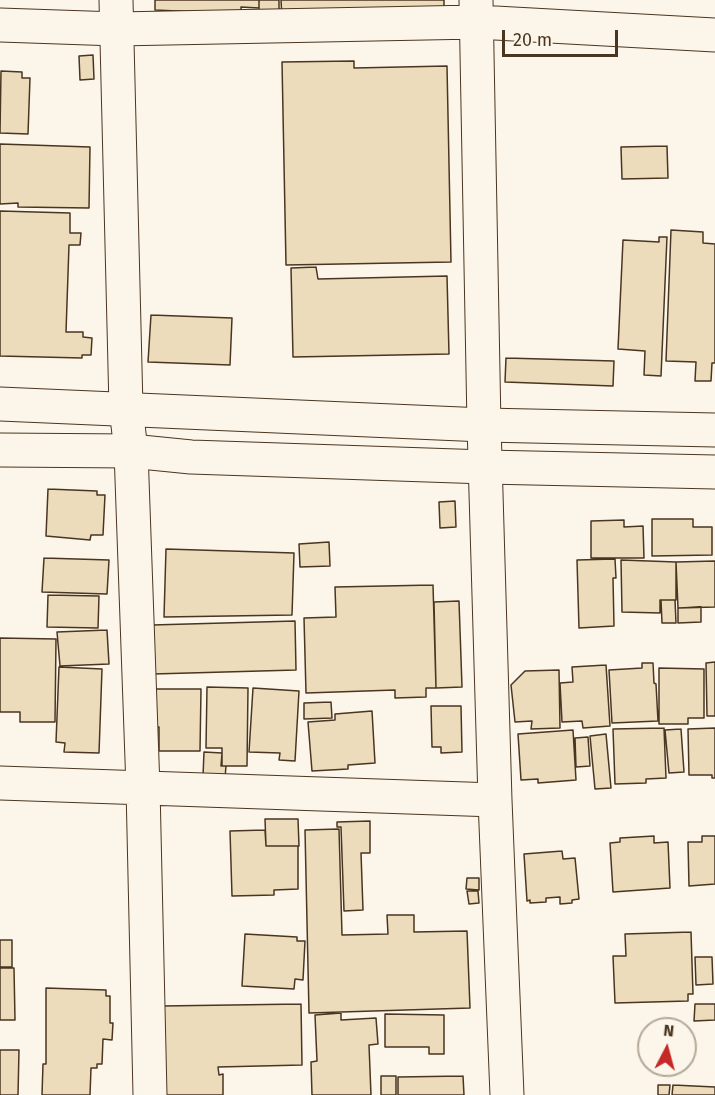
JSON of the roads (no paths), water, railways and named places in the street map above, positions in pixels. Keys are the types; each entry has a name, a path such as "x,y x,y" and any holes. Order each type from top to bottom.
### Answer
{"street":[{"path":"477,11 484,424 495,800 507,1095"},
{"path":"0,25 117,14 477,11 715,35"},
{"path":"117,14 126,408 131,451 143,788 150,1095"},
{"path":"0,404 484,424 715,430"},
{"path":"0,450 131,451 191,457 715,472"},
{"path":"0,783 495,800"}]}
